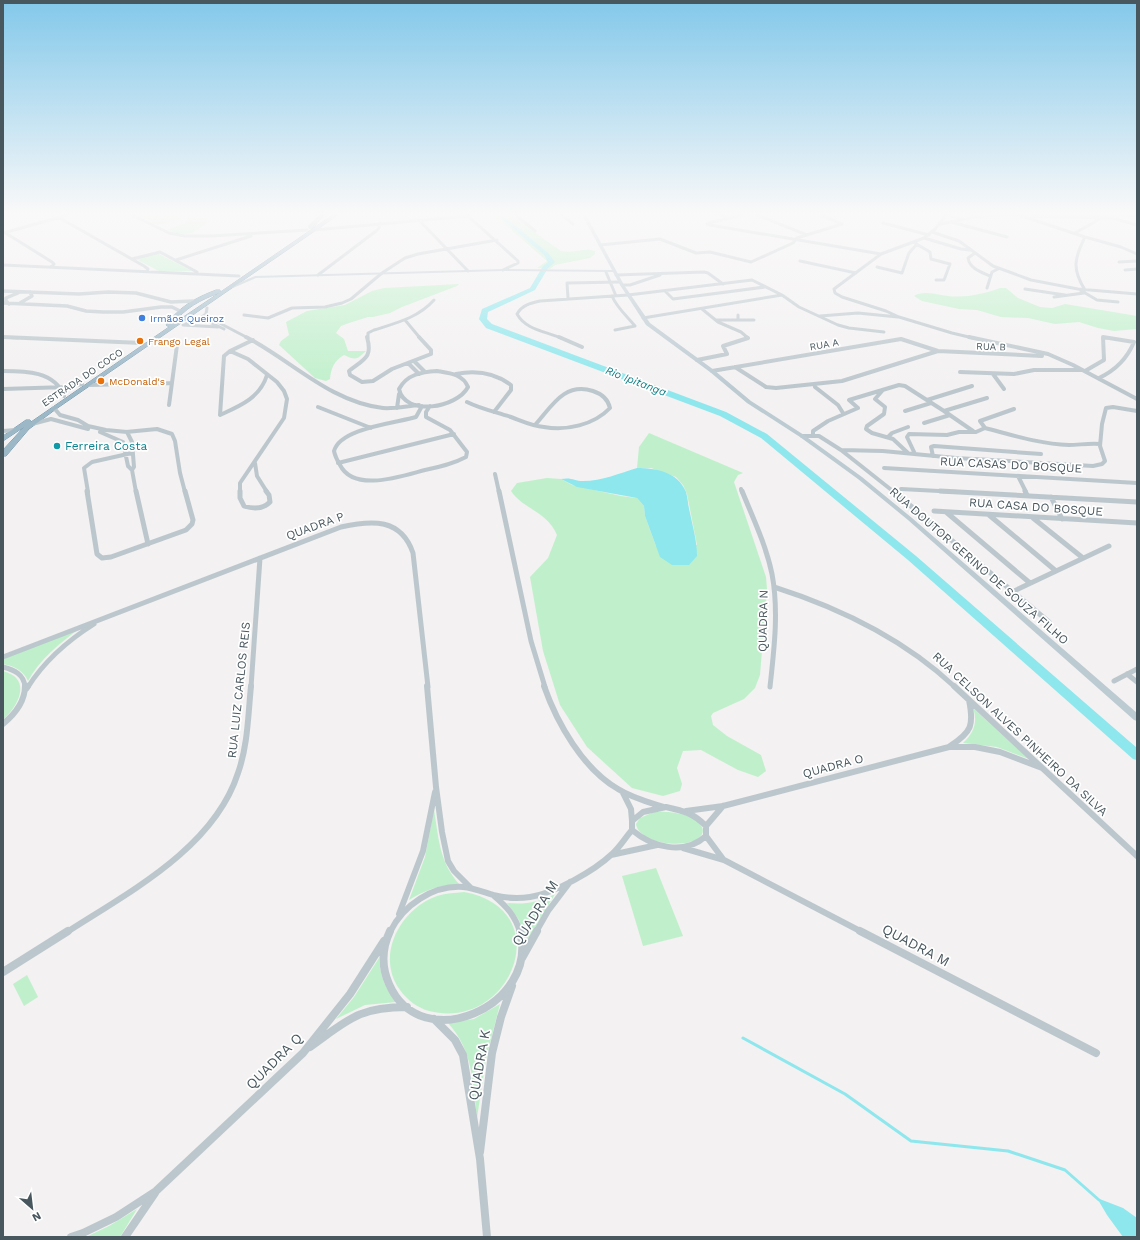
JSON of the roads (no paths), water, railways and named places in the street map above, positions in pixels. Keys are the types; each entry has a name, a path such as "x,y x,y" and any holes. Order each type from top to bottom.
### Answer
{"highway":[{"name":"ESTRADA DO COCO","path":"3,454 32,424 85,384 244,273"},
{"name":"ESTRADA DO COCO","path":"3,439 64,396 129,357 228,288 254,274"},
{"path":"169,325 180,311 193,301 218,291"},
{"path":"129,357 158,342 207,311 215,298"}],"main road":[{"path":"254,274 318,275 388,273"},
{"name":"RUA DOUTOR GERINO DE SOUZA FILHO","path":"612,273 643,318 661,334 712,371 749,402 802,436 860,478 910,519 1137,718"}],"street":[{"path":"180,273 239,276"},
{"path":"244,315 268,318 298,308 325,307 347,302 382,273"},
{"path":"611,273 610,283 616,306 626,314 635,326 615,330"},
{"path":"568,298 566,285 568,283 630,284 668,273"},
{"path":"702,273 707,273 723,284"},
{"path":"856,273 842,282 833,291 842,297 886,311 899,317"},
{"path":"936,280 944,280 947,273"},
{"path":"983,273 990,276"},
{"path":"987,288 990,276 993,273"},
{"path":"1011,273 1036,282 1078,289 1084,291 1097,300 1118,302"},
{"path":"1076,273 1084,291"},
{"path":"582,347 555,335 531,327 524,323 517,314 520,309 528,304 540,301 628,295 752,280 782,295 796,305 846,327 884,332"},
{"path":"665,291 671,299 674,299 765,287"},
{"path":"1025,289 1065,295"},
{"path":"3,291 79,294 108,292 136,293 174,303 193,301"},
{"path":"1054,297 1084,291 1137,294"},
{"path":"23,292 6,298 6,301 12,304 31,298 32,294 30,292"},
{"path":"643,318 782,295"},
{"path":"147,309 156,305 158,302 157,299"},
{"path":"405,320 431,350 431,354 392,368 370,382 362,382 352,378 349,371 369,353 371,347 367,338 368,334 374,330 405,320 422,312 434,300"},
{"path":"3,303 69,306 86,311 108,312 123,312 168,307 180,311"},
{"path":"697,360 727,354 723,346 748,338 741,332 715,320 702,309"},
{"path":"183,325 197,320 207,311"},
{"path":"207,311 208,317 255,341 311,380 338,394 368,406 397,408 420,405"},
{"path":"820,316 858,312 899,317 966,336 1040,352 1065,361 1137,399"},
{"path":"738,315 738,320"},
{"path":"197,320 207,321 235,332"},
{"path":"715,320 754,320"},
{"path":"183,325 220,327"},
{"path":"3,337 142,343"},
{"path":"960,372 1014,374 1034,370 1084,371 1104,360 1103,337 1133,342 1129,354 1119,366 1113,372 1099,378"},
{"name":"RUA A","path":"712,371 894,340 908,340 938,351"},
{"path":"255,341 226,354 223,358 220,415 234,409 255,396 266,384 276,381"},
{"path":"158,342 177,345 171,383 170,405"},
{"path":"235,351 282,386 286,394 287,404 284,418 255,463 240,483 240,498 244,506 254,509 267,504 270,498 255,474 255,463"},
{"path":"735,367 766,386 776,388 842,381 938,351"},
{"name":"RUA B","path":"938,351 1042,356"},
{"path":"414,361 425,372"},
{"path":"408,363 419,374"},
{"path":"3,371 21,371 39,374 52,379 60,387 64,396"},
{"path":"397,408 399,389 401,385 411,376 425,372 437,371 456,374 479,372 498,378 511,385 511,390 494,412"},
{"path":"463,378 471,372"},
{"path":"399,394 403,399 410,403 430,406 441,405 460,398 466,393 468,388 467,382 456,374"},
{"path":"993,374 1004,388"},
{"path":"266,384 267,375"},
{"path":"3,390 85,384 171,383"},
{"path":"813,435 813,431 828,421 858,408 849,400 902,385 974,432"},
{"path":"927,400 972,386"},
{"path":"815,387 838,405 844,413"},
{"path":"467,402 494,412 535,425 548,428 560,428 586,423 605,414 610,408 610,405 606,398 596,392 583,388 571,389 561,395 535,425"},
{"path":"886,389 877,395 875,399 885,407 884,414 867,426 866,429 872,433 893,438 908,453"},
{"path":"944,411 987,398"},
{"path":"905,411 931,403"},
{"path":"416,417 419,414 420,405"},
{"path":"318,406 364,428"},
{"path":"426,417 426,412 430,406"},
{"path":"841,450 883,451 933,456 1093,466 1102,464 1105,461 1101,452 1100,444 1106,408 1113,407 1137,411"},
{"path":"54,408 60,415 78,420 88,426 127,433 157,429 167,431 172,434 175,440 182,479 193,520 192,524 186,530 148,544 105,558 99,557 97,554 84,468 92,462 132,453"},
{"path":"221,408 234,409"},
{"path":"1014,409 980,421 985,428 1043,442 1070,445 1085,443 1100,444"},
{"path":"924,423 950,415"},
{"path":"416,417 426,417 454,434 465,448 467,452 466,457 455,462 394,479 375,481 357,480 346,474 338,464 334,450 338,442 351,434 364,428 371,428 416,417"},
{"path":"64,422 70,418"},
{"path":"32,424 51,419 108,434 118,439 125,445 125,455 128,466 132,470"},
{"path":"889,436 892,433 908,427"},
{"path":"915,454 907,438 909,434 942,435 974,432 985,428"},
{"path":"3,431 15,430"},
{"path":"108,434 112,431"},
{"path":"118,439 126,437 127,433"},
{"path":"127,433 131,438 134,467 132,470 148,544"},
{"path":"338,464 454,434"},
{"name":"RUA DOUTOR GERINO DE SOUZA FILHO","path":"802,436 813,435 822,437 841,450 1049,622"},
{"path":"933,456 931,447 934,446 1041,454"},
{"name":"RUA CASAS DO BOSQUE","path":"884,468 1137,483"},
{"path":"245,475 255,474"},
{"path":"495,474 532,646 544,688 567,736 580,754 597,773 612,785 623,792 666,807 686,811 697,817 706,826"},
{"path":"1018,476 1027,495"},
{"name":"QUADRA N","path":"741,489 768,558 774,587 775,625 770,687"},
{"path":"901,489 1137,502"},
{"path":"1051,497 1062,519"},
{"name":"RUA CASA DO BOSQUE","path":"934,511 1032,518 1137,523"},
{"path":"946,512 1030,583"},
{"path":"988,515 1056,571"},
{"path":"1032,518 1083,558"},
{"name":"QUADRA P","path":"3,657 314,537 353,524 365,522 387,525 403,532 408,538 413,553 432,728 436,787 442,832 448,861 454,871 471,888"},
{"path":"1012,592 1109,546"},
{"name":"RUA LUIZ CARLOS REIS","path":"3,972 108,905 173,861 210,824 225,803 236,782 243,761 246,744 257,616 260,558"},
{"name":"RUA CELSON ALVES PINHEIRO DA SILVA","path":"774,587 828,605 890,637 927,661 945,676 1137,856"},
{"path":"3,724 17,711 24,700 26,689 39,668 51,654 76,635 104,617"},
{"path":"3,667 16,672 24,679 26,689"},
{"path":"1114,681 1137,669"},
{"path":"1127,674 1137,682"},
{"name":"QUADRA O","path":"949,747 961,740 972,725 969,700"},
{"name":"QUADRA O","path":"686,811 722,806 949,747 975,747 1000,752 1042,768"},
{"path":"397,920 423,851 436,787"},
{"path":"493,895 507,906 517,922 522,939 522,959 515,978 506,992 493,1005 477,1014 460,1019 442,1020 419,1015 398,1000 388,985 383,967 384,949 389,931 401,914 416,900 435,891 455,887 471,888 493,895 518,898 533,897 544,894 571,881 611,855 632,830 631,809 623,792"},
{"path":"632,830 648,841 658,844 678,846 698,844 706,836 706,826 722,806"},
{"path":"632,821 642,812 666,807"},
{"name":"QUADRA M","path":"706,836 724,860"},
{"path":"611,855 658,844"},
{"name":"QUADRA M","path":"678,846 724,860 1096,1053"},
{"name":"QUADRA M","path":"522,959 548,911 571,881"},
{"name":"QUADRA Q","path":"70,1237 116,1217 156,1191 303,1053 350,994 370,965 389,931"},
{"name":"QUADRA K","path":"480,1159 486,1090 493,1050 500,1021 515,978"},
{"path":"303,1053 347,1020 360,1013 384,1007 407,1007"},
{"path":"434,1019 455,1040 463,1055 480,1159 487,1237"},
{"name":"QUADRA Q","path":"125,1237 156,1191"}],"water":[{"path":"637,468 666,472 678,480 686,492 697,550 697,556 689,565 672,565 660,557 645,516 644,506 637,498 577,487 561,479 568,478 583,481 597,480"},
{"path":"1097,1198 1123,1208 1137,1218 1137,1237 1123,1237"}],"waterway":[{"name":"Rio Ipitanga","path":"542,273 533,289 485,311 483,319 489,326 723,414 764,436 912,558 1137,755"},
{"path":"743,1038 845,1094 911,1141 1008,1151 1065,1170 1099,1200"}],"place":[{"name":"Irmãos Queiroz","path":"142,318"},
{"name":"Frango Legal","path":"140,341"},
{"name":"McDonald's","path":"101,381"},
{"name":"Ferreira Costa","path":"57,446"}]}
